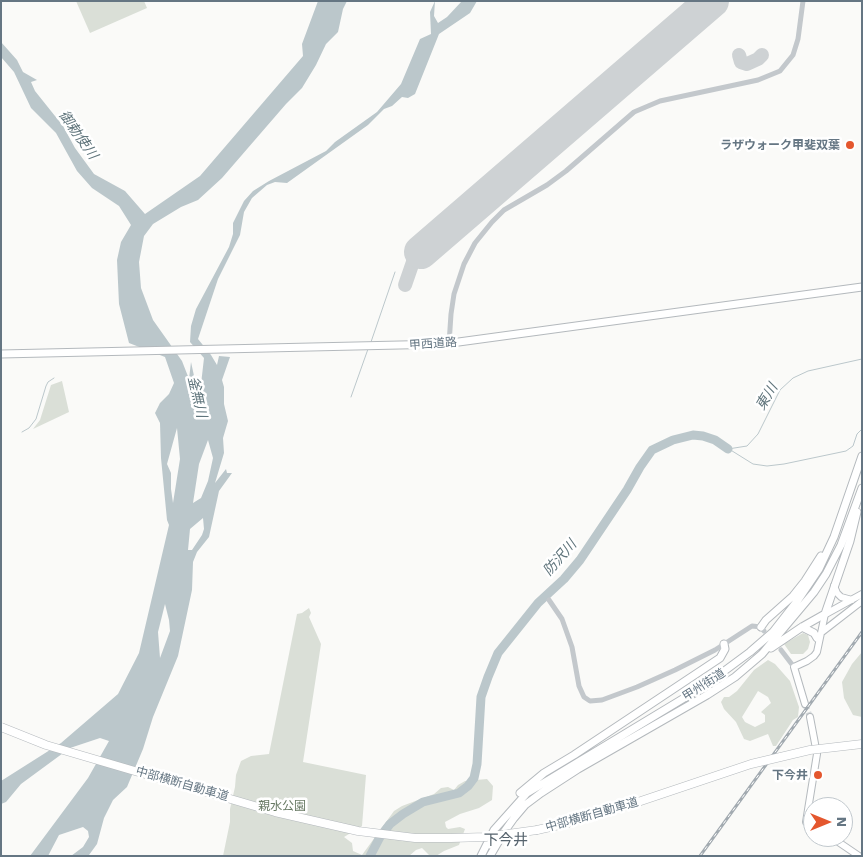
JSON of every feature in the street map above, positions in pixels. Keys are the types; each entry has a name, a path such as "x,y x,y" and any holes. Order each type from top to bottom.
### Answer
{"highway":[{"name":"甲西道路","path":"1,354 449,344 862,287"},
{"path":"763,629 762,624 792,596 814,567 830,537 861,459"},
{"name":"甲州街道","path":"481,856 494,830 527,793 575,762 704,686 750,652 773,632 819,569 834,537 861,459"},
{"path":"762,654 825,614 855,522 862,488"},
{"name":"甲州街道","path":"490,856 504,832 525,805 547,789 707,695 735,677 762,654 814,592 826,574 841,545 862,488"},
{"path":"802,627 819,635"},
{"path":"494,830 510,805 523,790 544,773 720,658 725,649 724,644"},
{"name":"中部横断自動車道","path":"1,727 46,745 275,812 358,831 415,838 486,837 537,830 635,803 751,764 810,750 862,744"}],"main road":[{"path":"834,584 837,593 841,597 852,600"},
{"path":"806,704 794,667 814,656 819,648 819,635 825,614 862,594"},
{"path":"819,635 862,601"},
{"path":"810,717 817,754 810,797"},
{"path":"846,847 859,856"}],"street":[{"path":"449,344 454,294 464,264 475,243 504,210 547,185 566,171 634,112 660,100 758,80 780,71 793,55 798,39 803,1"},
{"path":"549,600 562,618 572,647 579,686 584,698 590,701 602,700 675,670 724,644 752,626 763,629"},
{"path":"781,650 794,667"}],"green space":[{"path":"76,1 144,1 147,8 90,33"},
{"path":"62,381 69,412 33,429 40,420 51,385"},
{"name":"親水公園","path":"309,608 311,613 309,617 321,644 303,762 366,775 362,826 344,837 352,843 353,851 362,855 394,811 402,806 434,794 441,788 448,787 454,790 465,781 487,779 493,786 492,800 479,808 460,814 445,822 448,829 460,827 465,829 459,845 436,856 430,856 422,848 409,856 223,856 230,822 230,809 236,775 241,761 251,756 269,754 297,614"},
{"path":"803,633 808,635 810,642 808,649 803,654 791,654 784,644"},
{"path":"862,652 862,717 853,715 844,698 842,682 852,664"},
{"path":"768,660 775,664 790,681 799,707 798,717 793,720 776,746 773,746 768,734 750,741 744,739 736,722 724,709 721,702 724,697 729,697 737,691 754,670","holes":["758,691 768,697 771,703 761,712 765,715 765,722 755,727 745,722 742,717"]}],"water":[{"name":"釜無川","path":"318,1 347,1 343,9 338,32 326,44 302,88 222,178 198,200 181,207 153,224 144,236 139,262 141,288 153,320 182,361 189,379 191,362 196,385 200,393 204,358 190,342 191,326 196,309 229,247 233,234 233,223 244,201 253,191 269,181 326,151 335,142 377,112 401,84 420,39 431,34 430,12 435,1 434,16 438,23 447,17 462,1 477,1 470,13 439,34 415,94 408,98 402,97 392,106 384,109 368,125 287,183 275,182 267,185 252,198 244,212 240,235 218,279 198,339 217,365 219,356 230,357 222,380 228,421 223,438 224,453 215,483 226,469 227,473 232,473 219,491 209,537 197,552 193,562 192,590 178,656 127,787 113,800 104,818 97,844 89,855 71,856 83,847 89,837 88,831 83,827 59,835 48,856 30,856 88,778 109,741 100,738 70,748 21,784 6,802 1,804 1,781 61,743 118,694 139,653 169,525 161,458 160,423 155,413 160,403 169,394 174,383 165,357 129,343 119,304 117,260 121,242 131,225 119,206 92,188 77,171 56,133 31,108 14,72 1,57 1,42 17,60 23,72 37,80 31,82 35,91 63,126 75,148 94,174 125,191 145,214 200,176 303,56 302,44","holes":["177,428 180,459 173,503 171,473 167,464","208,440 213,458 208,481 201,498 193,503 199,464","203,518 204,529 202,535 192,550 188,550 190,529","165,604 170,631 160,658 158,632"]}],"waterway":[{"path":"371,342 395,272"},
{"path":"351,397 368,349"},
{"name":"東川","path":"728,449 747,446 758,434 780,390 793,378 808,371 862,359"},
{"path":"22,432 29,428 36,419 46,386 54,378"},
{"name":"防沢川","path":"729,449 753,464 767,466 784,464 846,451 853,446 857,434 862,429"},
{"name":"防沢川","path":"370,856 380,837 390,824 403,814 423,802 459,793 474,778 477,764 481,697 498,653 538,603 564,579 580,560 652,450 673,440 693,435 715,440 728,449"}],"taxiway":[{"path":"739,55 741,62 747,64 762,55"},
{"path":"405,285 414,259 421,252"}],"runway":[{"path":"421,252 712,1"}],"tunnel":[{"path":"805,704 810,717"}],"railway":[{"path":"700,856 862,632"}],"place":[{"name":"ラザウォーク甲斐双葉","path":"850,145"},
{"name":"下今井","path":"818,775"}],"district":[{"name":"下今井","path":"506,841"}],"water label":[{"name":"御勅使川","path":"78,135"}]}
